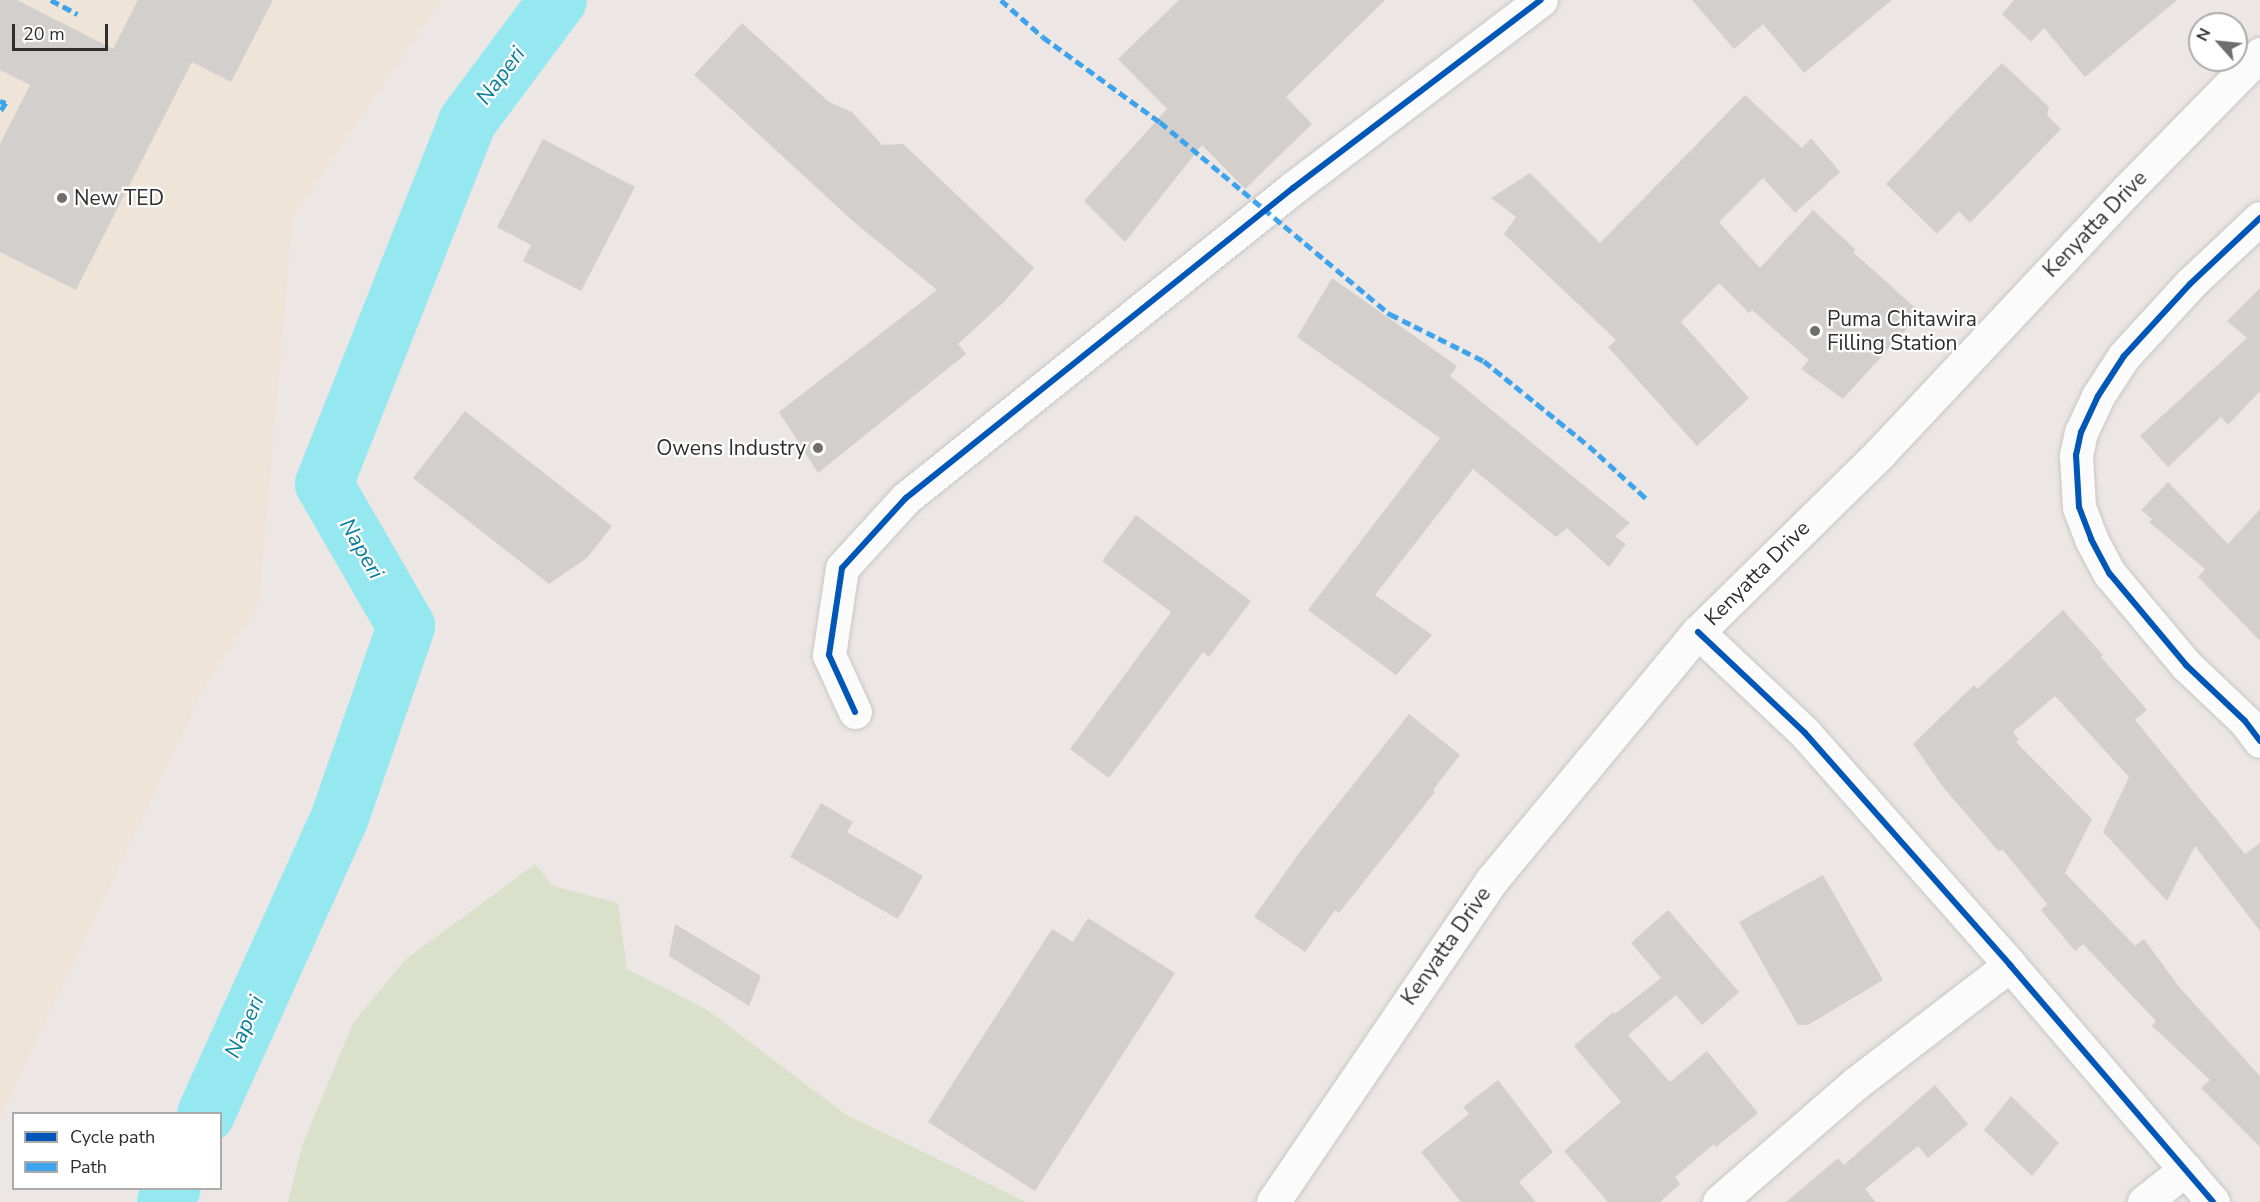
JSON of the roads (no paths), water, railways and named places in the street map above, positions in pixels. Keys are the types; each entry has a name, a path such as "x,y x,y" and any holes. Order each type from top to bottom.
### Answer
{"street":[{"path":"855,712 829,655 842,568 906,498 1284,195 1540,0"},
{"name":"Kenyatta Drive","path":"1273,1202 1491,881 1698,632 1880,453 2128,189 2260,54"},
{"path":"2255,723 2186,665 2110,574 2091,539 2079,507 2076,455 2080,432 2098,396 2124,356 2190,284 2260,218"},
{"path":"1698,632 1805,733 2010,965 2213,1202"},
{"path":"1719,1202 1856,1083 2010,965"},
{"path":"2144,1202 2186,1169"}],"waterway":[{"name":"Naperi","path":"207,1112 340,817 406,626 324,484 467,122 558,0"},
{"name":"Naperi","path":"166,1202 171,1190"}],"place":[{"name":"New TED","path":"62,198"},
{"name":"Puma Chitawira Filling Station","path":"1815,331"},
{"name":"Owens Industry","path":"818,448"}]}
